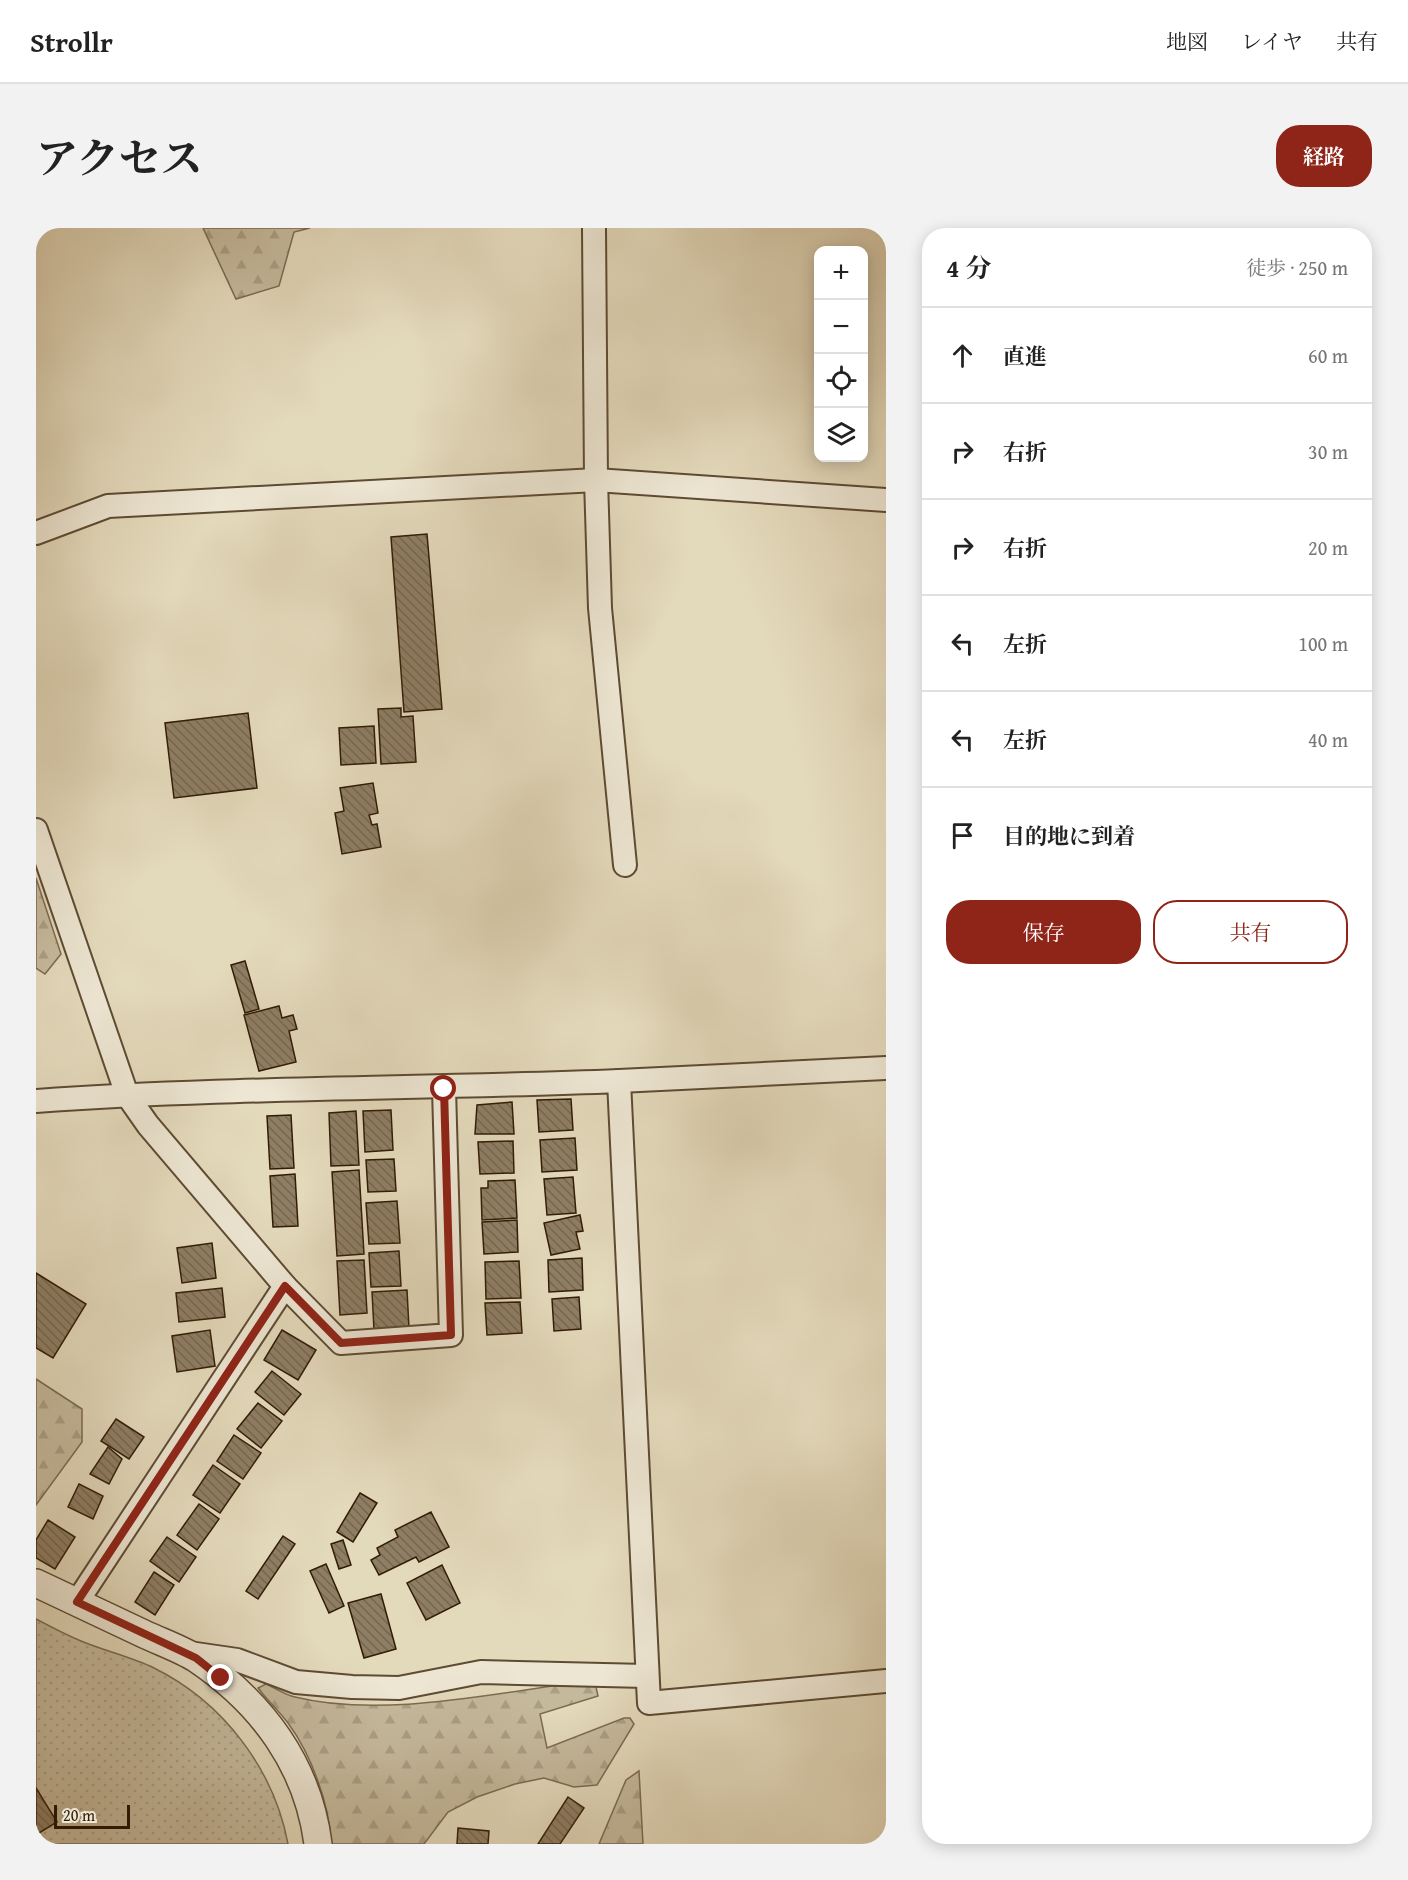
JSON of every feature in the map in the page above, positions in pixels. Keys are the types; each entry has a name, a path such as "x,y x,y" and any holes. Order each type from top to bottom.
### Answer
{"street":[{"path":"594,228 596,480 600,608 625,866"},
{"path":"36,533 108,506 596,480 886,500"},
{"path":"36,830 127,1095 148,1125 285,1286 341,1343 451,1335 444,1089"},
{"path":"36,1101 127,1095 444,1089 886,1068"},
{"path":"619,1081 649,1703 886,1681"},
{"path":"77,1602 285,1286"},
{"path":"36,1583 196,1658 239,1692 276,1734 290,1754 310,1800 318,1844"},
{"path":"183,1652 237,1660 296,1682 352,1687 399,1688 481,1672 646,1676"}],"green space":[{"path":"203,228 310,228 294,232 279,286 236,299"},
{"path":"36,878 61,954 45,974 36,968"},
{"path":"36,1379 82,1409 82,1442 36,1505"},
{"path":"36,1619 64,1634 154,1668 179,1682 202,1699 242,1741 258,1764 281,1816 288,1844 36,1844"},
{"path":"589,1681 596,1687 598,1696 540,1714 547,1748 624,1718 630,1718 634,1724 597,1785 574,1787 544,1778 515,1784 477,1797 448,1812 424,1844 331,1844 323,1797 304,1750 288,1723 258,1688 266,1684 295,1697 329,1703 403,1705"},
{"path":"639,1771 643,1844 599,1844 626,1780"}],"building":[{"path":"427,534 442,709 404,712 391,537"},
{"path":"401,708 401,717 413,716 416,762 381,764 378,709"},
{"path":"248,713 257,788 174,798 165,723"},
{"path":"374,726 376,763 341,765 339,728"},
{"path":"373,783 378,813 369,815 372,825 377,824 381,847 342,854 335,813 344,811 340,788"},
{"path":"245,961 259,1009 245,1013 231,965"},
{"path":"279,1006 282,1018 293,1015 297,1029 289,1031 296,1062 259,1071 244,1015"},
{"path":"571,1099 573,1130 539,1132 537,1100"},
{"path":"512,1102 514,1134 475,1134 477,1105"},
{"path":"391,1110 393,1150 365,1152 363,1111"},
{"path":"356,1111 359,1165 331,1166 329,1113"},
{"path":"291,1115 294,1168 270,1169 267,1116"},
{"path":"575,1138 577,1170 542,1172 540,1140"},
{"path":"513,1141 514,1173 480,1174 478,1142"},
{"path":"394,1159 396,1191 368,1192 366,1160"},
{"path":"359,1170 364,1254 337,1256 332,1172"},
{"path":"295,1174 298,1226 273,1227 270,1176"},
{"path":"573,1177 576,1213 547,1215 544,1179"},
{"path":"515,1180 517,1218 482,1220 481,1188 488,1188 488,1181"},
{"path":"397,1201 400,1243 369,1244 366,1203"},
{"path":"580,1215 583,1231 576,1232 580,1249 551,1255 544,1223"},
{"path":"517,1220 518,1252 484,1254 482,1222"},
{"path":"212,1243 216,1278 182,1283 177,1248"},
{"path":"399,1251 401,1286 371,1287 369,1253"},
{"path":"582,1258 583,1290 549,1292 548,1260"},
{"path":"364,1260 367,1313 340,1315 337,1261"},
{"path":"519,1261 521,1298 486,1299 485,1262"},
{"path":"36,1273 86,1304 53,1358 36,1348"},
{"path":"222,1288 225,1317 179,1322 176,1293"},
{"path":"407,1290 409,1328 374,1330 372,1292"},
{"path":"579,1297 581,1329 554,1331 552,1299"},
{"path":"520,1302 522,1333 487,1335 485,1303"},
{"path":"210,1330 215,1366 177,1372 172,1336"},
{"path":"282,1330 316,1350 298,1380 264,1360"},
{"path":"272,1371 301,1394 284,1415 255,1392"},
{"path":"258,1403 282,1421 261,1448 237,1429"},
{"path":"116,1419 144,1437 129,1459 101,1441"},
{"path":"234,1435 261,1453 243,1479 217,1461"},
{"path":"108,1447 122,1459 109,1484 90,1474"},
{"path":"213,1465 240,1484 220,1513 193,1495"},
{"path":"79,1484 103,1496 93,1519 68,1507"},
{"path":"360,1493 377,1503 353,1542 337,1532"},
{"path":"199,1504 219,1519 197,1550 177,1535"},
{"path":"431,1512 449,1547 419,1562 416,1557 379,1575 371,1560 380,1555 377,1548 398,1537 395,1530"},
{"path":"48,1520 75,1537 55,1569 36,1558 36,1540"},
{"path":"283,1536 295,1544 258,1599 246,1591"},
{"path":"167,1537 196,1557 179,1582 150,1561"},
{"path":"343,1540 351,1565 339,1569 331,1544"},
{"path":"326,1564 344,1606 329,1613 310,1571"},
{"path":"442,1565 460,1603 426,1620 407,1583"},
{"path":"154,1572 174,1585 155,1615 135,1602"},
{"path":"381,1594 396,1649 364,1658 348,1603"},
{"path":"36,1788 57,1822 39,1833 36,1829"},
{"path":"568,1797 584,1808 560,1844 538,1844"},
{"path":"458,1828 489,1831 488,1844 457,1844"}],"route":[{"path":"221,1678 196,1658 77,1602 285,1286 341,1343 451,1335 444,1089"}]}
